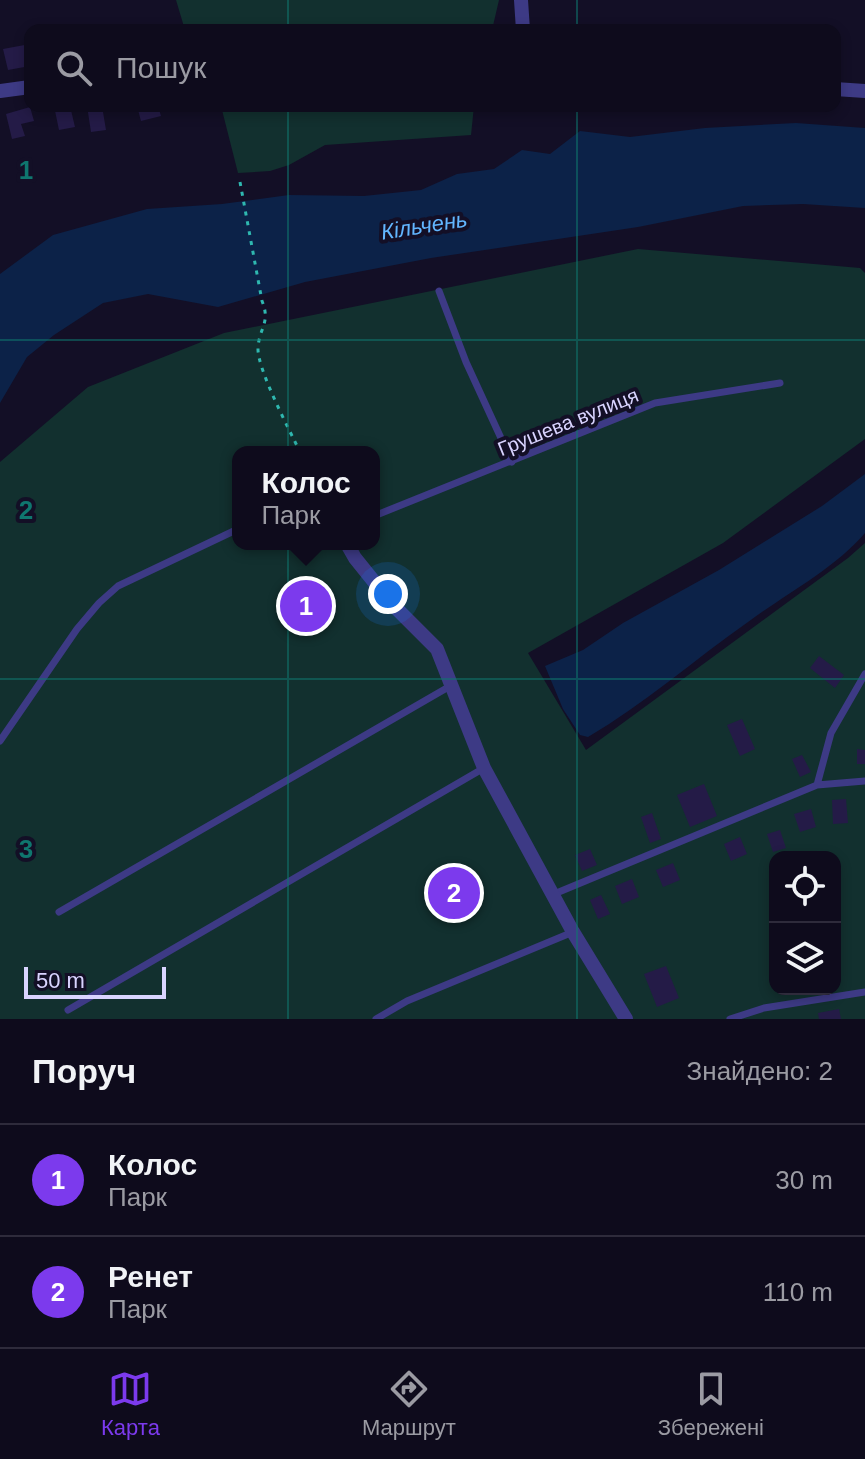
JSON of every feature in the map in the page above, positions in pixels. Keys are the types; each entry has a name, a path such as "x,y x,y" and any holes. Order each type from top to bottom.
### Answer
{"street":[{"path":"521,0 523,24"},
{"path":"0,91 24,88"},
{"path":"841,89 865,91"},
{"path":"350,550 392,604 437,649 484,768 573,932 626,1019"}],"lane":[{"path":"439,291 466,362 512,462"},
{"name":"Грушева вулиця","path":"380,514 655,403 780,383"},
{"path":"0,741 77,629 99,603 118,586 232,532"},
{"path":"817,785 831,733 865,674"},
{"path":"59,912 452,685"},
{"path":"68,1010 484,768"},
{"path":"554,894 817,785 865,781"},
{"path":"376,1019 407,1001 573,932"},
{"path":"730,1019 764,1008 865,992"}],"path":[{"path":"240,182 267,314 258,350 269,385 297,446"}],"green space":[{"path":"176,0 499,0 493,24 183,24"},
{"path":"223,112 473,112 471,135 325,145 289,165 270,171 238,173"},
{"path":"638,249 860,268 865,273 865,439 723,543 528,653 586,750 865,543 865,1019 0,1019 0,462 88,387 224,333"}],"water":[{"name":"Кільчень","path":"796,123 865,128 865,208 803,204 743,206 638,227 431,258 305,282 218,307 148,294 103,303 27,357 0,403 0,274 53,235 147,209 289,195 364,196 421,190 457,174 494,169 522,150 550,154 580,131 630,137 705,128"},
{"path":"865,474 865,533 852,546 824,570 629,710 588,737 580,735 563,709 545,666 583,650 623,623 719,570 822,506"}],"building":[{"path":"24,45 24,67 8,70 3,49"},
{"path":"24,109 24,112 31,112 34,121 21,124 25,136 12,139 6,114"},
{"path":"55,112 71,112 75,127 59,130"},
{"path":"88,112 103,112 106,130 91,132"},
{"path":"139,112 160,112 161,116 141,121"},
{"path":"819,656 844,675 835,688 810,668"},
{"path":"742,719 755,749 740,756 727,725"},
{"path":"857,749 865,750 865,764 857,764"},
{"path":"802,755 811,772 800,777 792,759"},
{"path":"704,784 717,816 690,827 677,795"},
{"path":"846,799 848,823 833,824 832,800"},
{"path":"811,809 816,827 800,832 794,814"},
{"path":"652,813 661,839 650,843 641,817"},
{"path":"780,830 786,848 773,851 767,834"},
{"path":"740,837 747,854 731,861 724,844"},
{"path":"590,849 597,865 582,871 575,855"},
{"path":"673,863 680,880 663,887 656,870"},
{"path":"632,879 639,897 622,904 615,886"},
{"path":"601,895 610,914 598,919 590,900"},
{"path":"666,966 679,998 657,1007 644,974"},
{"path":"839,1009 841,1019 819,1019 818,1013"}],"place":[{"name":"Колос","path":"306,606"},
{"name":"Ренет","path":"454,893"}]}
